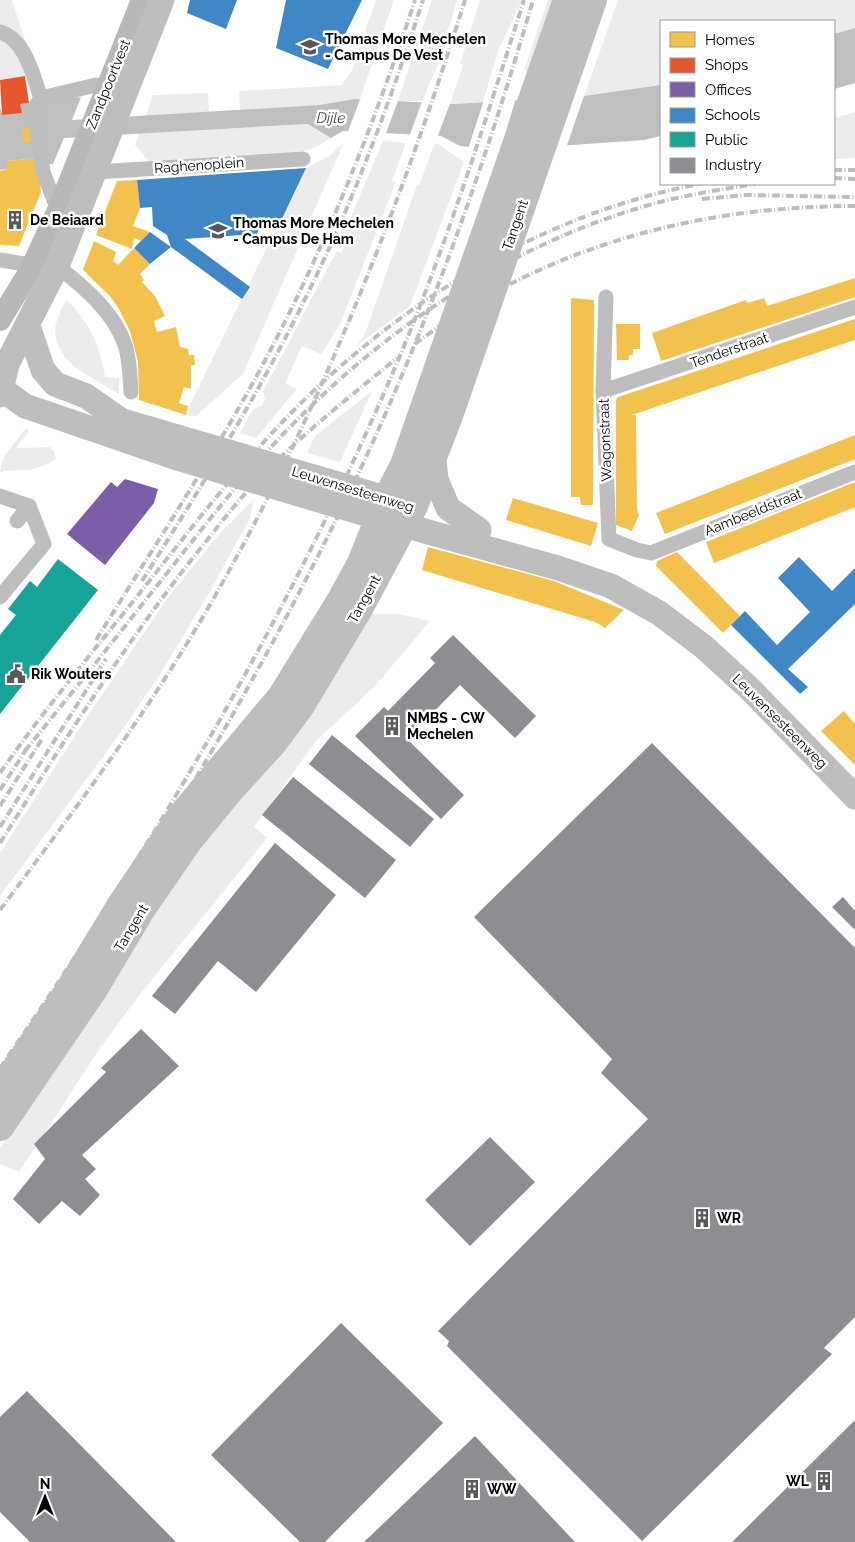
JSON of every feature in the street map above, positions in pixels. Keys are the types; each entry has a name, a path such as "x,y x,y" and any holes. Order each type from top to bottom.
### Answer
{"highway":[{"name":"Tangent","path":"0,1092 68,992 122,903 180,817 281,697 342,598 361,563 396,512 433,451 452,407 521,172 538,80 567,0"},
{"name":"Tangent","path":"0,1127 84,1004 141,910 187,843 208,815 274,742 300,707 360,607 396,512 404,465 521,172 566,77 593,0"}],"main road":[{"name":"Zandpoortvest","path":"89,169 129,86 157,0"},
{"path":"1,392 7,364 57,266 89,169"},
{"path":"28,326 43,370 55,384 86,396 122,421"},
{"name":"Leuvensesteenweg","path":"1,392 26,391 122,421 396,512 610,586 659,613 704,647 751,690 855,797"},
{"name":"Leuvensesteenweg","path":"1,392 25,406 174,456 396,512 479,530 617,574 640,584 694,627 704,647"},
{"path":"433,451 436,479 448,508 479,530"}],"street":[{"name":"Zandpoortvest","path":"89,169 98,94 157,0"},
{"path":"0,32 20,48 30,64 41,98"},
{"path":"41,98 98,94"},
{"path":"41,98 34,108 43,172 58,210"},
{"name":"Raghenoplein","path":"89,169 303,159"},
{"path":"0,320 31,268 58,210 89,169"},
{"path":"0,260 25,264 31,268"},
{"path":"57,266 81,284 110,319 124,344 132,392"},
{"name":"Wagonstraat","path":"606,297 604,391 609,538 637,550 651,553"},
{"name":"Tenderstraat","path":"604,391 855,307"},
{"name":"Aambeeldstraat","path":"651,553 855,472"},
{"path":"0,496 29,506 44,544 0,597"},
{"path":"17,521 29,506"}],"shaded area":[{"path":"0,0 12,0 27,47 25,53 25,76 0,80"},
{"path":"376,0 394,0 360,99 319,105 240,110 239,91 342,85 352,70"},
{"path":"432,0 457,0 439,62 422,101 398,101"},
{"path":"480,0 522,0 498,51 483,102 450,104 463,65 460,64"},
{"path":"548,0 554,0 528,72 524,70"},
{"path":"618,0 855,0 855,28 835,34 835,20 660,20 660,85 584,96"},
{"path":"208,93 209,112 146,116 153,95"},
{"path":"855,112 855,158 835,159 835,118"},
{"path":"309,124 331,138 316,147 303,151 149,161 135,145 139,134"},
{"path":"383,141 406,143 392,181 396,182 340,324 321,354 302,346 285,383 297,389 256,438 240,433 253,409 262,406 265,399 263,392 336,252 341,253 344,247 339,245"},
{"path":"344,142 243,374 196,416 185,415 306,168 329,156"},
{"path":"435,143 464,162 415,293 409,307 356,346 365,334 417,185 419,185"},
{"path":"66,300 81,316 93,335 105,377 119,378 119,394 89,377 63,354 55,334 58,317"},
{"path":"372,391 340,462 307,453 315,436"},
{"path":"26,428 29,431 16,448 50,447 54,451 56,459 35,469 0,472 3,458"},
{"path":"254,499 250,518 209,593 159,676 116,739 0,896 0,853 85,720 169,596 222,531"},
{"path":"369,614 399,614 430,621 375,686 316,741 254,827 267,838 141,993 100,1048 19,1172 0,1164 0,1148 89,1018 180,871"}],"water":[{"path":"855,28 855,83 835,89 835,34"},
{"name":"Dijle","path":"660,85 660,136 644,140 502,150 460,146 441,136 343,131 331,138 308,124 64,138 53,164 47,164 37,158 7,161 7,169 0,170 0,107 2,114 21,113 20,104 28,103 29,111 59,99 81,97 72,120 319,105 355,99 454,104 584,96"}],"pier":[{"path":"585,93 566,148 502,153 520,97"},
{"path":"361,97 399,98 385,136 347,134"},
{"path":"516,98 500,152 468,149 484,100"},
{"path":"423,99 451,101 437,138 409,137"}],"building: Homes":[{"path":"33,127 35,141 24,143 22,129"},
{"name":"De Beiaard","path":"37,158 41,192 19,246 0,245 0,171 7,169 7,161"},
{"path":"137,180 140,208 133,226 150,232 141,241 134,238 132,249 96,235 117,181"},
{"path":"94,241 116,252 113,261 118,265 134,248 150,264 140,274 144,280 142,282 155,296 165,316 154,321 157,332 176,327 180,347 188,349 189,355 194,355 195,365 191,365 191,389 184,387 179,403 188,406 186,415 139,400 138,362 130,331 110,296 83,270"},
{"path":"855,278 855,297 661,361 652,333 746,300 747,303 764,298 767,306"},
{"path":"571,298 594,300 593,505 581,505 580,497 571,497"},
{"path":"855,319 855,340 632,415 636,415 637,509 639,515 632,531 616,525 616,400 618,397"},
{"path":"616,324 640,324 640,349 633,349 633,355 629,355 629,360 617,360"},
{"path":"855,435 855,459 665,534 656,513"},
{"path":"855,482 855,507 714,563 706,542"},
{"path":"513,498 598,523 591,546 506,520"},
{"path":"428,547 554,581 624,610 605,628 595,622 422,570"},
{"path":"677,552 740,616 723,633 656,566 657,561"},
{"path":"844,711 855,724 855,765 821,731"}],"building: Shops":[{"path":"25,76 29,103 20,104 22,113 2,115 0,80"}],"building: Offices":[{"path":"125,479 158,489 154,503 105,565 67,534 111,482 117,487"}],"building: Schools":[{"path":"190,0 237,0 226,29 187,13"},
{"path":"286,0 362,0 328,69 276,48"},
{"name":"Thomas More Mechelen - Campus De Ham","path":"306,168 278,227 259,228 257,234 185,239 250,287 242,299 171,247 167,235 153,226 152,207 140,208 137,180"},
{"path":"150,232 171,247 150,264 134,248"},
{"path":"799,557 832,591 855,568 855,604 788,669 808,687 800,694 731,625 745,611 777,645 810,612 778,578"}],"building: Public":[{"name":"Rik Wouters","path":"58,559 98,590 0,714 0,635 16,615 8,609 30,581 37,587"}],"building: Industry":[{"name":"NMBS - CW Mechelen","path":"453,635 536,716 515,738 460,685 407,739 464,795 441,819 355,736 384,707 388,711 435,663 430,658"},
{"path":"332,735 434,819 410,847 309,764"},
{"name":"WR","path":"652,743 855,948 855,1317 824,1348 832,1354 642,1541 447,1346 449,1341 438,1331 648,1119 601,1073 612,1059 474,917"},
{"path":"293,777 396,860 365,898 262,815"},
{"path":"275,843 336,895 256,992 218,961 175,1014 152,996"},
{"path":"843,897 855,911 855,930 832,907"},
{"path":"141,1029 179,1066 82,1155 96,1169 85,1179 100,1195 80,1216 62,1201 39,1224 13,1199 45,1159 34,1144 106,1072 101,1068"},
{"path":"490,1137 535,1182 470,1246 425,1200"},
{"path":"341,1323 443,1423 325,1542 300,1542 211,1455"},
{"path":"27,1391 176,1542 30,1542 0,1512 0,1417"},
{"name":"WL","path":"855,1420 855,1542 732,1542"},
{"name":"WW","path":"475,1436 575,1542 364,1542"}],"railway":[{"path":"96,640 217,445 255,379 302,287 363,146 415,0"},
{"path":"142,581 248,407 305,299 339,226 370,152 423,0"},
{"path":"0,910 135,724 185,647 247,537 285,463 320,388 384,233 413,155 465,0"},
{"path":"0,1068 57,984 165,813 216,726 312,547 356,456 415,318 465,183 524,0"},
{"path":"0,1085 129,887 192,786 251,682 334,524 393,397 420,332 492,134 533,0"},
{"path":"835,170 855,170"},
{"path":"835,178 855,179"},
{"path":"0,773 68,682 235,475 297,407 339,367 432,296 482,265 534,238 588,215 644,197 696,185"},
{"path":"25,751 202,528 251,470 302,415 377,348 459,290 548,242 594,223 656,203 684,196 749,185"},
{"path":"702,199 746,195 855,197"},
{"path":"415,344 464,310 515,282 568,258 623,239 680,224 737,214 796,208 855,206"},
{"path":"0,843 123,653 176,580 240,499 287,451 397,358"},
{"path":"0,827 106,659"},
{"path":"0,806 42,739"},
{"path":"0,790 29,745"}],"place":[{"name":"Thomas More Mechelen - Campus De Vest","path":"310,47"},
{"name":"De Beiaard","path":"15,220"},
{"name":"Thomas More Mechelen - Campus De Ham","path":"218,231"},
{"name":"Rik Wouters","path":"16,674"},
{"name":"NMBS - CW Mechelen","path":"392,726"},
{"name":"WR","path":"702,1218"},
{"name":"WL","path":"824,1481"},
{"name":"WW","path":"472,1489"}]}
